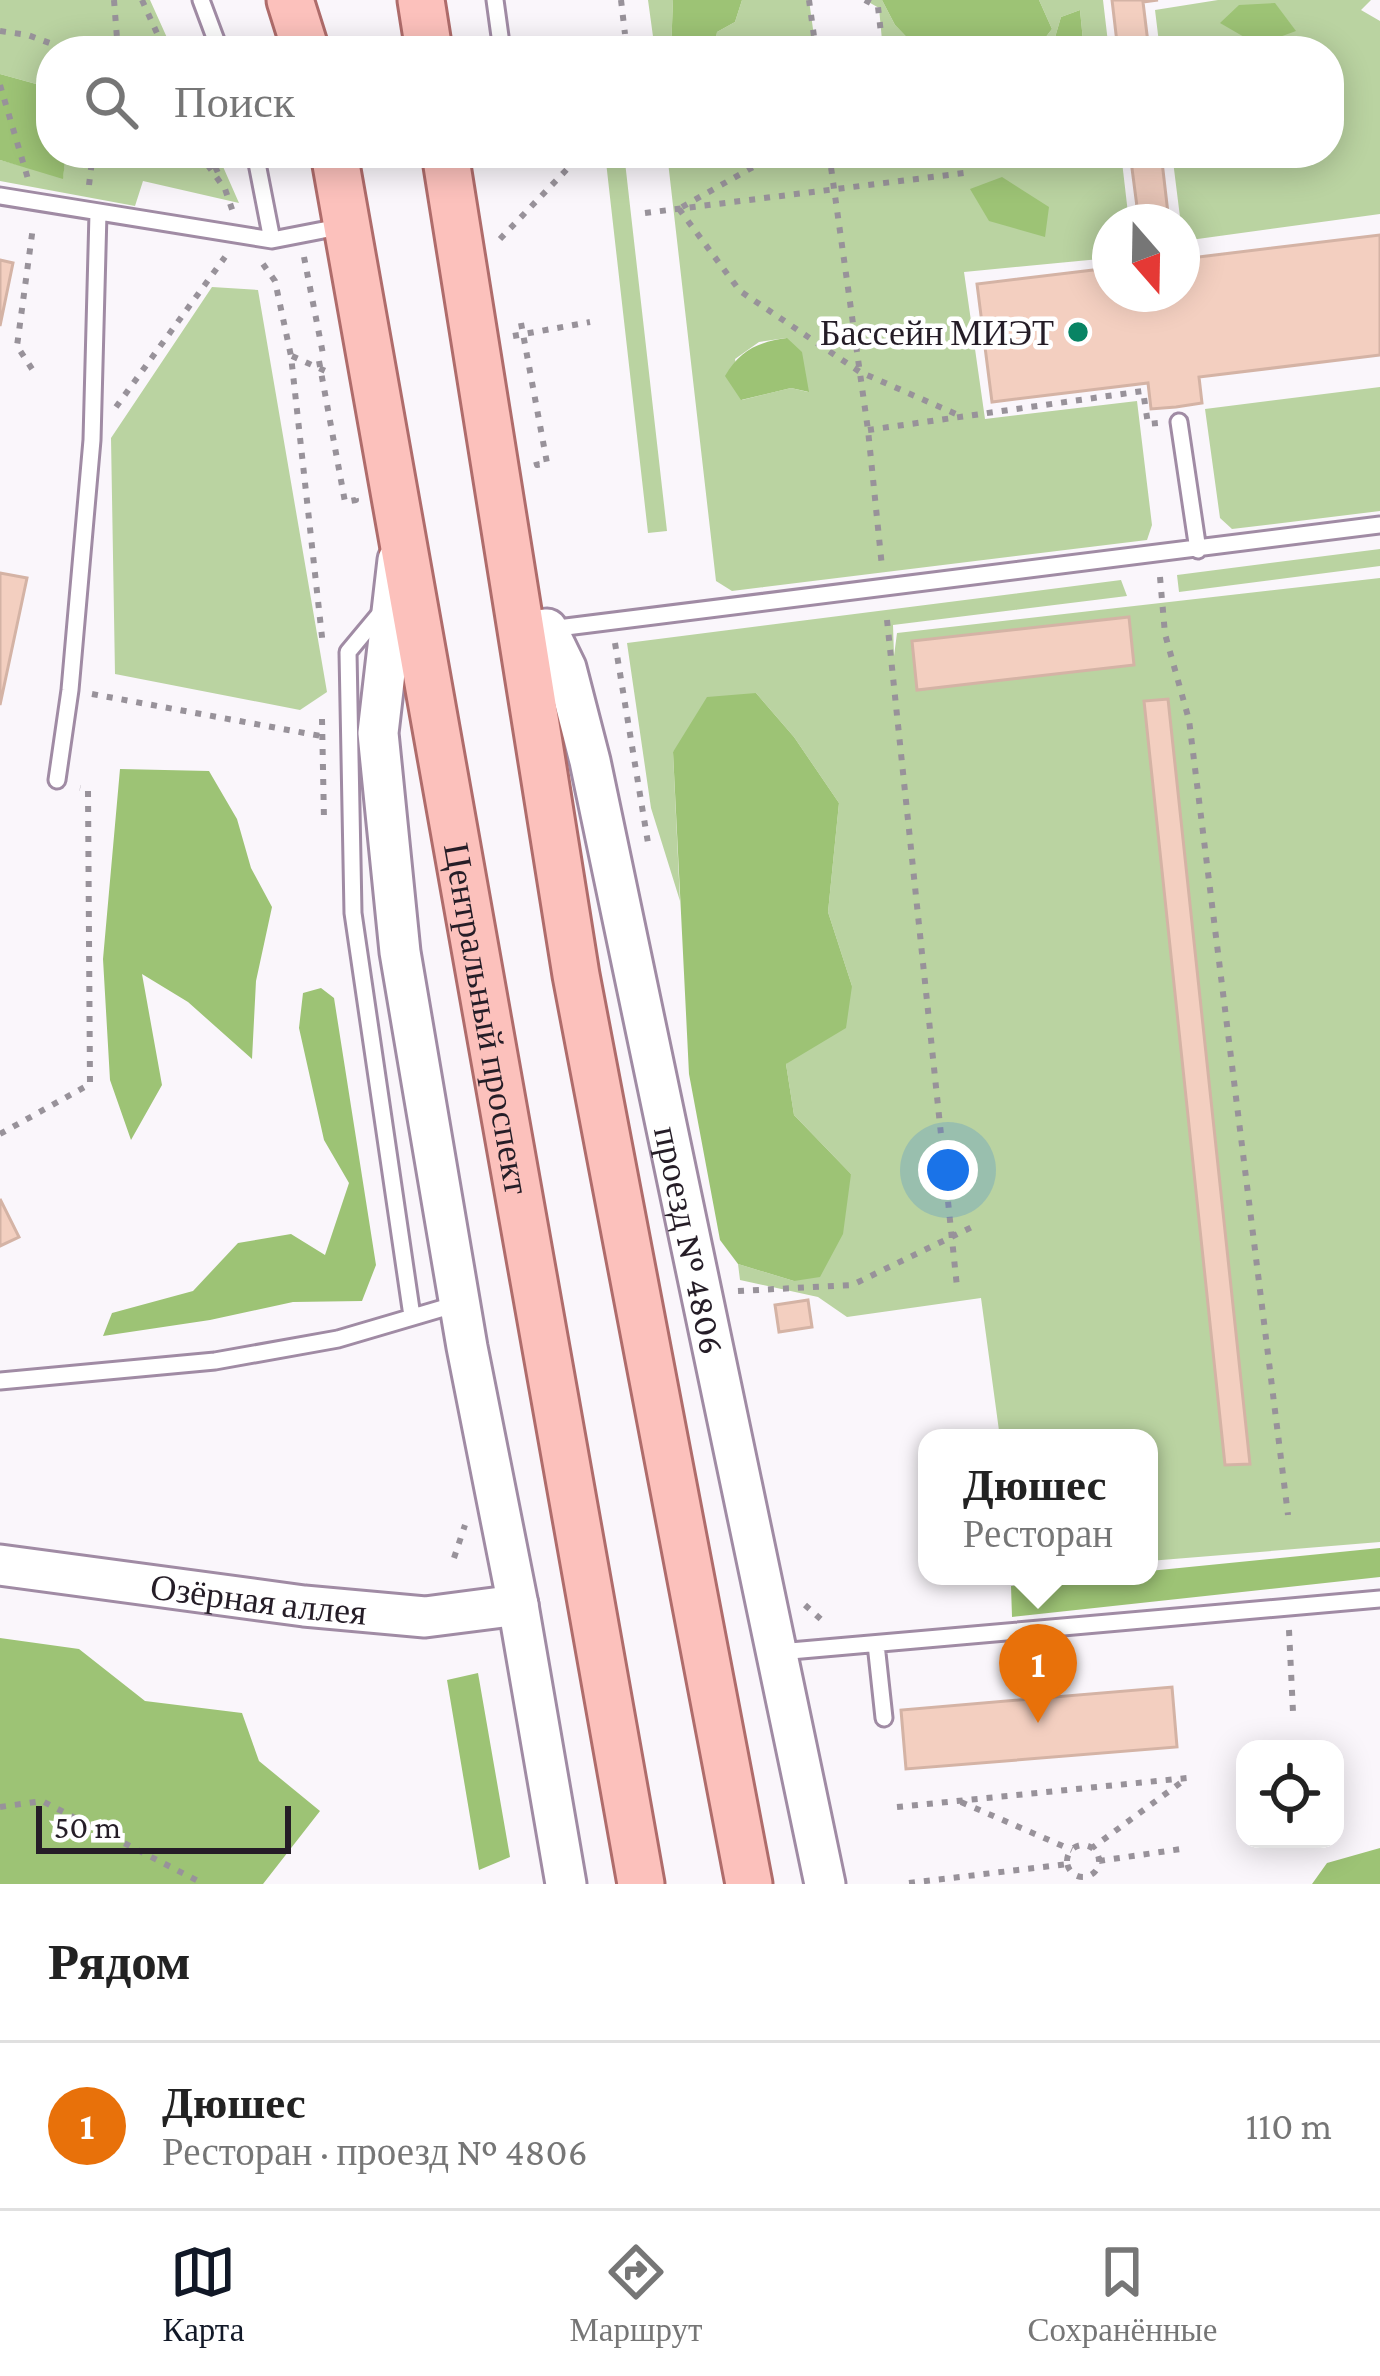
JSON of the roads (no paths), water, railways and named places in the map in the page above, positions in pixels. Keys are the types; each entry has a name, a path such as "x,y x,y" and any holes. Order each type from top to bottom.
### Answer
{"main road":[{"path":"290,0 301,36"},
{"path":"422,0 427,36"},
{"name":"Центральный проспект","path":"337,168 641,1884"},
{"path":"452,169 533,630 576,975 749,1884"}],"street":[{"path":"400,531 378,733 400,952 566,1884"},
{"name":"проезд № 4806","path":"533,630 566,668 590,760 825,1884"},
{"name":"Озёрная аллея","path":"0,1565 304,1606 425,1617 518,1605"}],"lane":[{"path":"201,0 214,36"},
{"path":"495,0 500,36"},
{"path":"257,168 272,240"},
{"path":"0,196 272,240 347,226"},
{"path":"57,780 70,690 92,440 93,212"},
{"path":"1179,422 1198,550"},
{"path":"533,630 1380,525"},
{"path":"394,596 348,652 353,913 412,1316"},
{"path":"0,1381 214,1361 338,1339 460,1304"},
{"path":"778,1652 1380,1599"},
{"path":"876,1645 884,1718"}],"place":[{"name":"Бассейн МИЭТ","path":"1078,332"},
{"name":"Дюшес","path":"1038,1723"}]}
